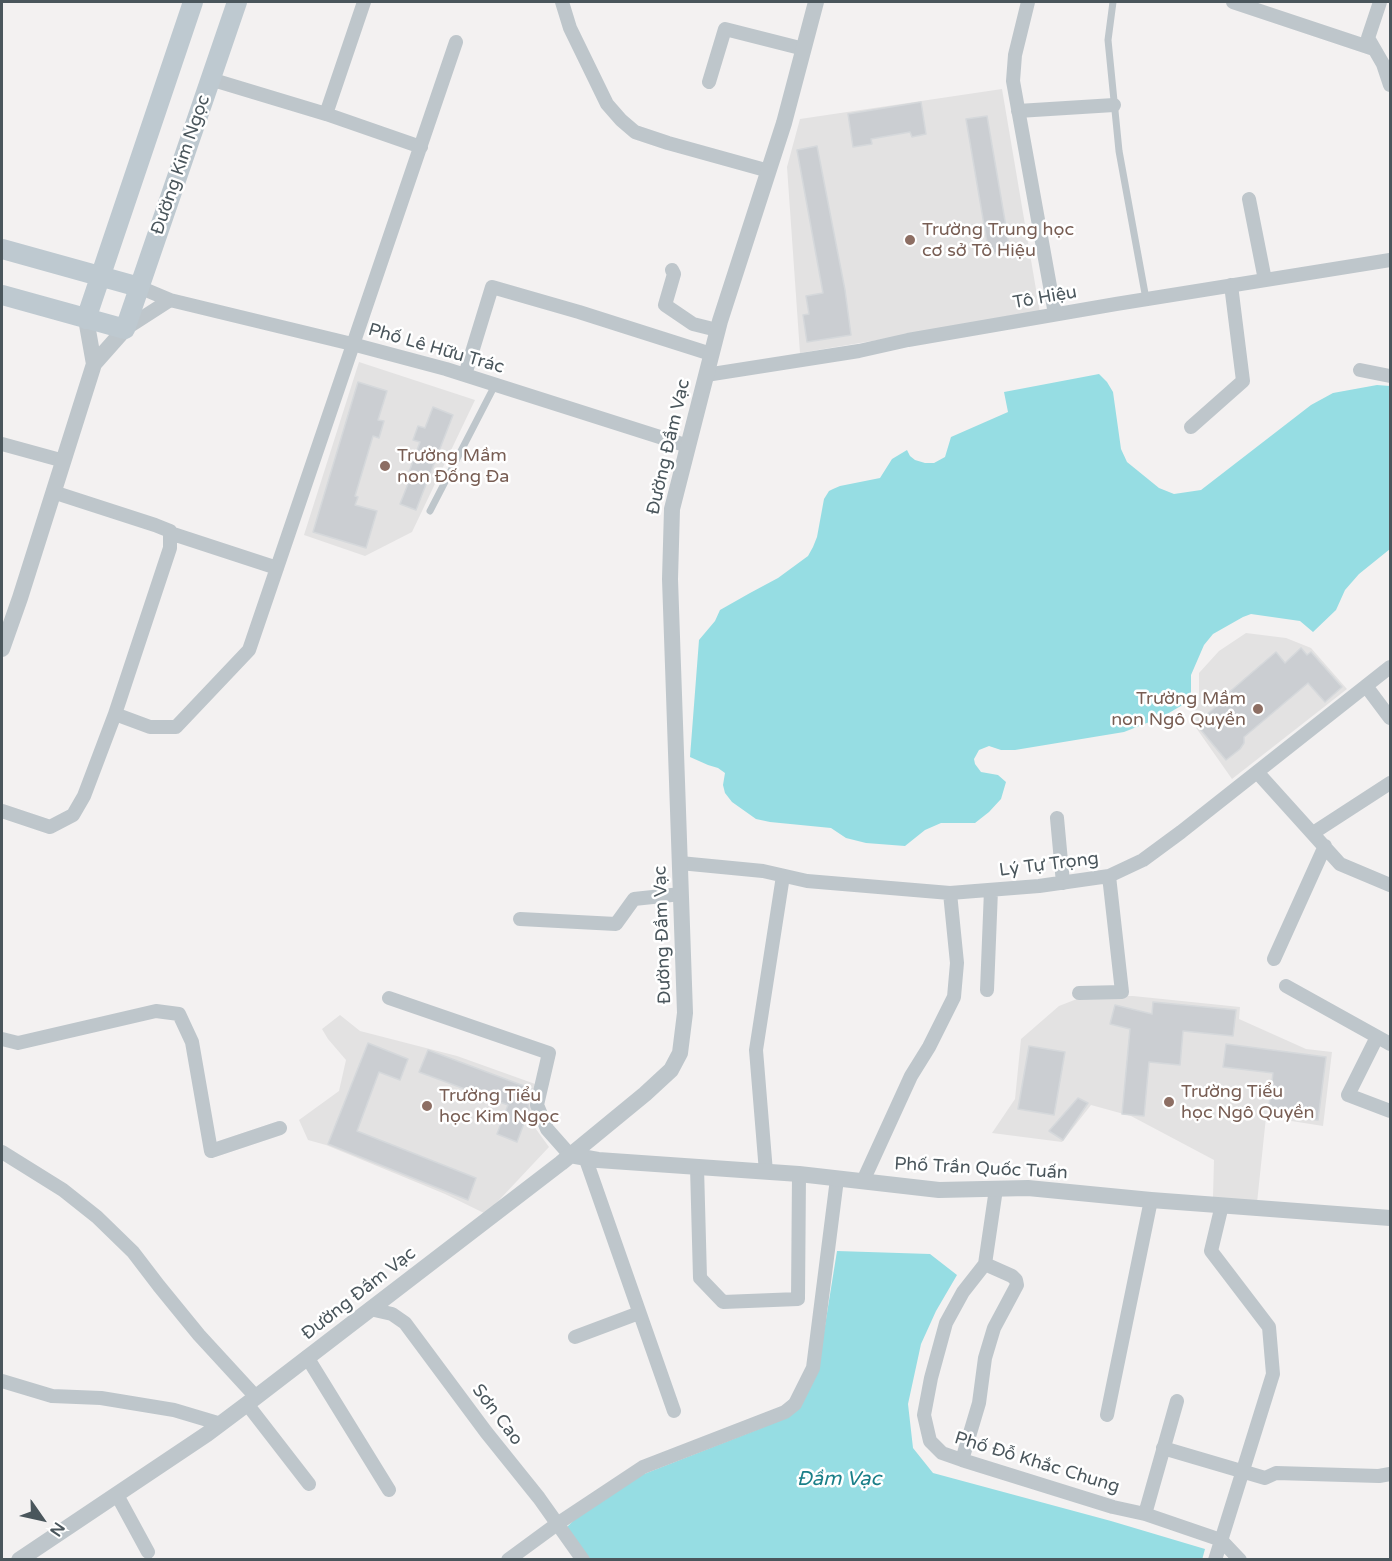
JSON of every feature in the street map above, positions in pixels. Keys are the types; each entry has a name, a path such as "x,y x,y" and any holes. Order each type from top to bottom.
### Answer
{"main road":[{"path":"86,319 193,2"},
{"name":"Đường Kim Ngọc","path":"125,329 237,2"},
{"path":"2,249 139,287"},
{"path":"2,295 125,329"}],"street":[{"path":"326,114 364,2"},
{"path":"562,2 570,28 607,104 635,132 769,171"},
{"name":"Đường Đầm Vạc","path":"19,1560 221,1424 370,1309 577,1156 671,1070 680,1053 685,1013 670,579 672,508 717,330 784,123 816,2"},
{"path":"1028,2 1015,56 1013,81 1055,314"},
{"path":"1233,2 1374,49"},
{"path":"1380,2 1368,38 1383,64 1390,86"},
{"path":"709,82 725,29 804,49"},
{"path":"115,714 150,728 176,727 249,650 456,42"},
{"path":"210,80 326,114 421,147"},
{"path":"1018,111 1114,105"},
{"path":"1249,199 1265,280"},
{"name":"Tô Hiệu","path":"706,375 859,351 1055,314 1390,260"},
{"path":"672,270 674,274 665,305 693,324 717,330"},
{"path":"1191,428 1243,381 1231,285"},
{"name":"Phố Lê Hữu Trác","path":"139,287 170,300 352,344 465,375 688,446"},
{"path":"465,375 492,287 711,354"},
{"path":"2,649 94,364 125,329 170,300"},
{"path":"86,319 94,364"},
{"path":"1360,370 1390,376"},
{"path":"2,444 64,461"},
{"path":"54,492 277,568"},
{"path":"2,811 50,827 73,815 84,796 115,714 170,548 170,533"},
{"name":"Lý Tự Trọng","path":"680,863 762,871 807,881 950,893 1064,883 1109,876 1143,860 1181,832 1390,667"},
{"path":"1366,686 1390,718"},
{"path":"1257,772 1340,864 1390,885"},
{"path":"1312,833 1390,783"},
{"path":"1057,818 1064,883"},
{"path":"1274,959 1325,846"},
{"path":"766,1172 756,1050 783,876"},
{"path":"1079,993 1122,992 1109,876"},
{"path":"987,990 991,890"},
{"path":"863,1182 911,1076 929,1047 954,997 957,963 950,893"},
{"path":"520,919 616,924 634,898 681,894"},
{"path":"1286,986 1386,1040 1348,1095 1390,1111"},
{"path":"389,998 549,1053 537,1105 547,1129 577,1156 639,1313 674,1411"},
{"path":"2,1039 18,1042 156,1011 179,1014 192,1042 211,1151 280,1128"},
{"path":"2,1152 63,1190 133,1252 251,1400 309,1484"},
{"name":"Phố Trần Quốc Tuấn","path":"577,1156 799,1174 939,1190 1028,1188 1151,1200 1390,1218"},
{"path":"697,1167 700,1278 723,1302 798,1299 799,1174"},
{"path":"508,1560 557,1524 643,1467 785,1412 795,1404 813,1368 837,1179"},
{"name":"Phố Đỗ Khắc Chung","path":"996,1189 985,1264 963,1292 946,1323 924,1415 930,1441 942,1453 962,1460 1113,1507 1145,1514 1221,1540"},
{"path":"1107,1415 1151,1200"},
{"path":"1215,1560 1273,1374 1269,1328 1211,1251 1222,1205"},
{"path":"962,1460 979,1403 985,1358 994,1328 1017,1285 1012,1276 985,1264"},
{"name":"Sơn Cao","path":"370,1309 392,1314 405,1323 584,1560"},
{"path":"574,1337 639,1313"},
{"path":"307,1358 389,1490"},
{"path":"2,1381 52,1396 101,1398 174,1410 221,1424"},
{"path":"1145,1514 1177,1401"},
{"path":"1163,1448 1265,1478 1276,1473 1379,1476 1390,1474"},
{"path":"117,1494 148,1552"},
{"path":"1221,1540 1240,1560"}],"lane":[{"path":"1113,2 1108,39 1119,151 1146,299"},
{"path":"430,511 495,385"}],"shaded area":[{"name":"Trường Trung học cơ sở Tô Hiệu","path":"1002,89 1040,313 800,353 787,167 800,119"},
{"name":"Trường Mầm non Đống Đa","path":"359,362 475,400 412,532 365,556 304,535"},
{"name":"Trường Mầm non Ngô Quyền","path":"1246,633 1286,638 1311,648 1347,689 1232,779 1192,722 1199,697 1199,673 1219,651"},
{"name":"Trường Tiểu học Ngô Quyền","path":"1133,996 1240,1007 1239,1019 1306,1049 1332,1052 1323,1126 1266,1117 1257,1203 1213,1197 1214,1160 1131,1116 1091,1105 1062,1142 992,1133 1015,1099 1021,1039 1059,1006 1082,997"},
{"name":"Trường Tiểu học Kim Ngọc","path":"340,1015 360,1031 457,1056 538,1085 533,1125 549,1147 486,1214 445,1194 326,1145 308,1140 299,1120 339,1091 346,1060 322,1029"}],"water":[{"path":"1099,374 1113,392 1121,449 1127,462 1159,488 1174,494 1201,490 1311,405 1333,393 1377,385 1390,386 1390,549 1359,574 1345,590 1336,610 1313,632 1300,621 1251,614 1213,634 1204,645 1191,675 1191,700 1162,717 1124,732 1015,750 1001,750 989,746 979,750 974,759 981,772 998,775 1006,782 1001,799 975,823 941,823 925,830 905,846 866,843 846,838 831,828 756,819 732,802 725,793 723,785 725,773 690,757 699,640 715,621 720,610 778,578 808,556 817,537 824,499 829,491 840,486 880,478 892,459 907,450 915,460 925,463 934,463 945,457 951,437 1008,412 1004,392"},
{"name":"Đầm Vạc","path":"837,1251 930,1254 957,1275 936,1311 921,1344 908,1404 913,1448 933,1473 1205,1549 1202,1560 589,1560 566,1528 579,1515 644,1474 764,1427 818,1369"}],"building":[{"path":"921,102 926,134 912,137 910,132 871,139 872,144 853,147 848,114"},
{"path":"987,116 1010,250 989,254 966,119"},
{"path":"817,146 845,290 851,335 807,342 803,315 809,314 806,296 823,293 797,150"},
{"path":"358,382 387,391 378,420 384,421 379,438 373,436 355,496 358,497 355,505 377,511 366,548 313,532"},
{"path":"433,407 453,415 416,510 400,504 412,474 409,472 420,442 413,440 418,426 425,428"},
{"path":"1301,648 1307,655 1311,652 1342,687 1325,702 1308,683 1244,737 1244,743 1240,749 1226,760 1196,724 1276,652 1285,663"},
{"path":"1153,1002 1236,1010 1233,1036 1183,1031 1180,1065 1149,1062 1144,1116 1122,1114 1130,1029 1110,1024 1115,1005 1152,1014"},
{"path":"368,1043 408,1059 400,1080 379,1072 357,1131 476,1178 468,1200 328,1144"},
{"path":"1226,1044 1326,1057 1318,1120 1268,1114 1273,1073 1223,1067"},
{"path":"1029,1046 1065,1052 1054,1115 1018,1109"},
{"path":"428,1050 532,1089 528,1103 529,1110 517,1142 497,1134 508,1105 419,1072"},
{"path":"1078,1098 1088,1103 1063,1140 1049,1131"}],"place":[{"name":"Trường Trung học cơ sở Tô Hiệu","path":"910,240"},
{"name":"Trường Mầm non Đống Đa","path":"385,466"},
{"name":"Trường Mầm non Ngô Quyền","path":"1258,709"},
{"name":"Trường Tiểu học Ngô Quyền","path":"1169,1102"},
{"name":"Trường Tiểu học Kim Ngọc","path":"427,1106"}]}
